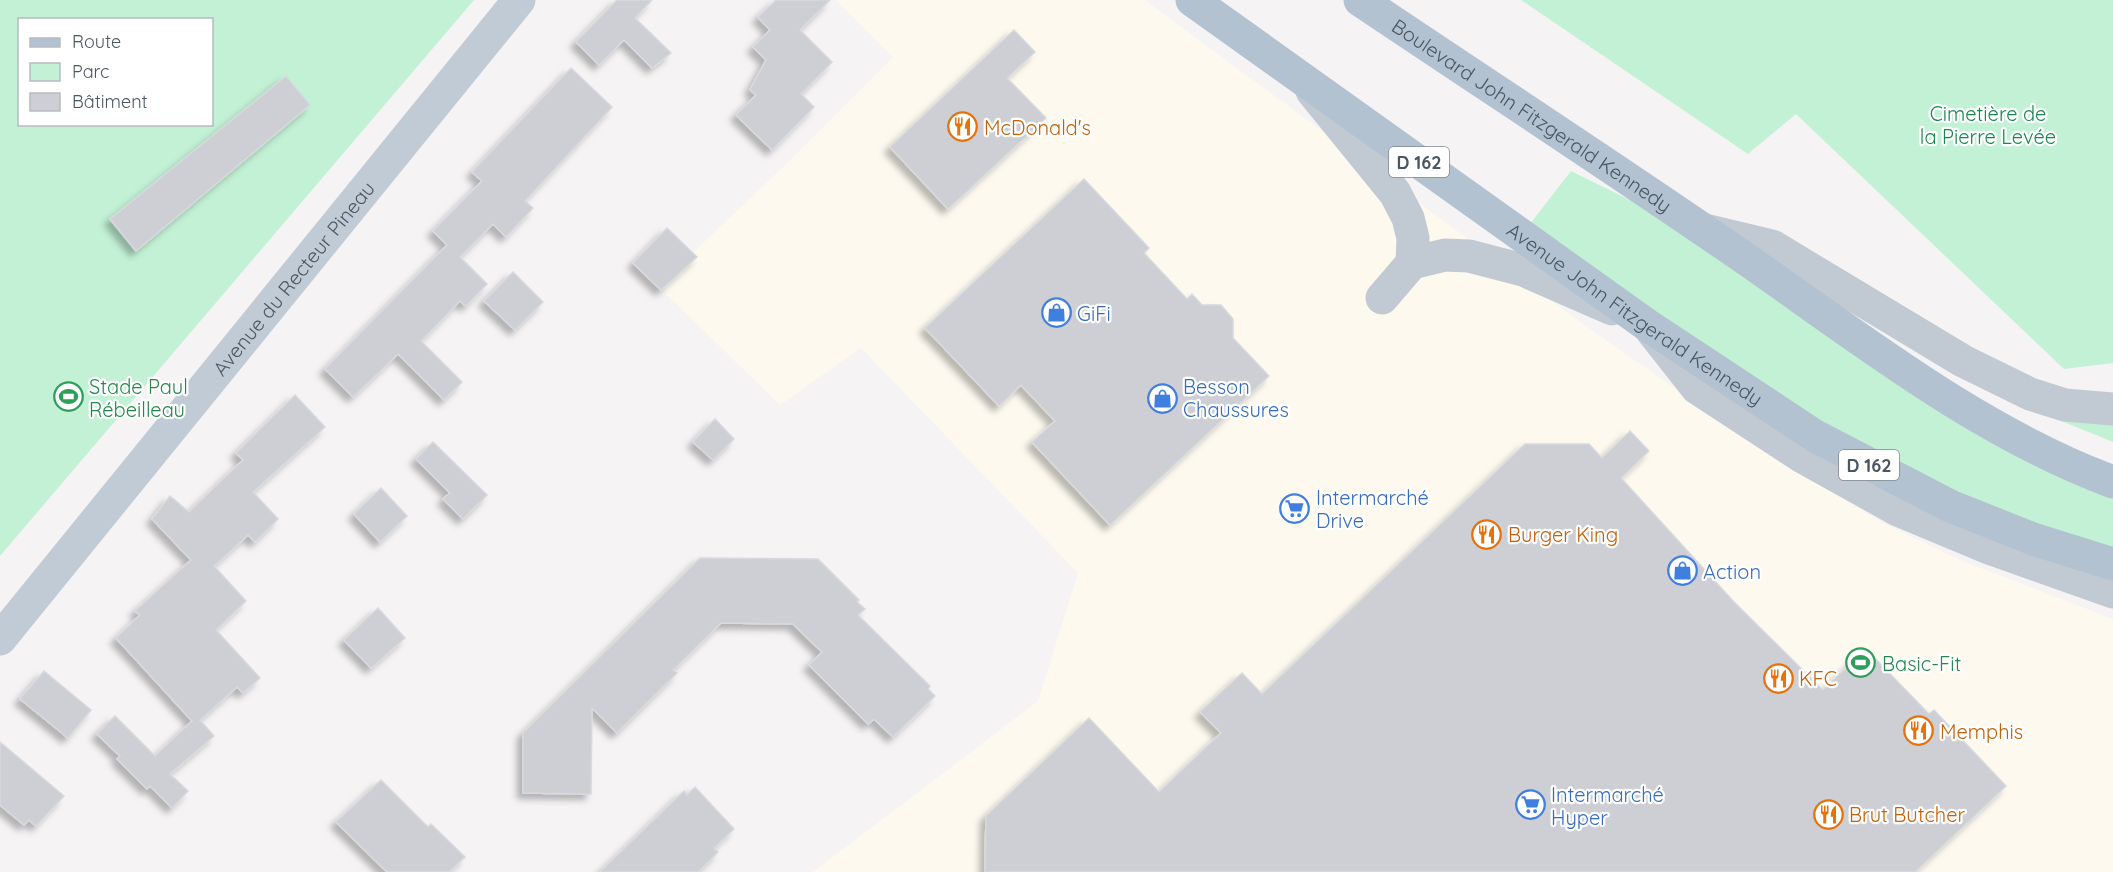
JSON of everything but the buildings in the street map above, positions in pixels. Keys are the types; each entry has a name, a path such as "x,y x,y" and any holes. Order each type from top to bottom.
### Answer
{"main road":[{"name":"Avenue du Recteur Pineau","path":"0,639 519,0"},
{"name":"Avenue John Fitzgerald Kennedy","path":"1192,0 1647,325 1815,436 1909,486 1991,522 2113,564"},
{"name":"Boulevard John Fitzgerald Kennedy","path":"1360,0 1703,230"},
{"path":"1703,230 1938,393 2007,434 2113,482"}],"street":[{"path":"1304,80 1395,193 1408,218 1413,238 1412,263"},
{"path":"1703,230 1772,246 1963,361 2030,394 2065,405 2113,409"},
{"path":"1382,298 1412,263 1445,255 1469,256 1523,270 1647,325 1697,388 1801,456 1898,510 1989,548 2113,592"}],"shaded area":[{"path":"836,0 1145,0 1583,324 1772,456 1883,523 1960,560 2113,619 2113,872 813,872 1038,701 1078,573 861,348 780,405 658,286 784,166 893,57"}],"green space":[{"name":"Stade Paul Rébeilleau","path":"0,0 474,0 0,556"},
{"name":"Cimetière de la Pierre Levée","path":"1521,0 2113,0 2113,363 2064,369 1796,114 1748,154"},
{"path":"1571,171 1646,208 2113,496 2113,551 2065,536 1929,482 1777,396 1530,224"},
{"path":"2054,418 2113,419 2113,442"}],"place":[{"name":"McDonald's","path":"963,127"},
{"name":"GiFi","path":"1056,313"},
{"name":"Stade Paul Rébeilleau","path":"68,397"},
{"name":"Besson Chaussures","path":"1162,398"},
{"name":"Intermarché Drive","path":"1295,509"},
{"name":"Burger King","path":"1487,534"},
{"name":"Action","path":"1682,571"},
{"name":"Basic-Fit","path":"1861,663"},
{"name":"KFC","path":"1778,678"},
{"name":"Memphis","path":"1919,731"},
{"name":"Intermarché Hyper","path":"1530,805"},
{"name":"Brut Butcher","path":"1828,814"}]}
